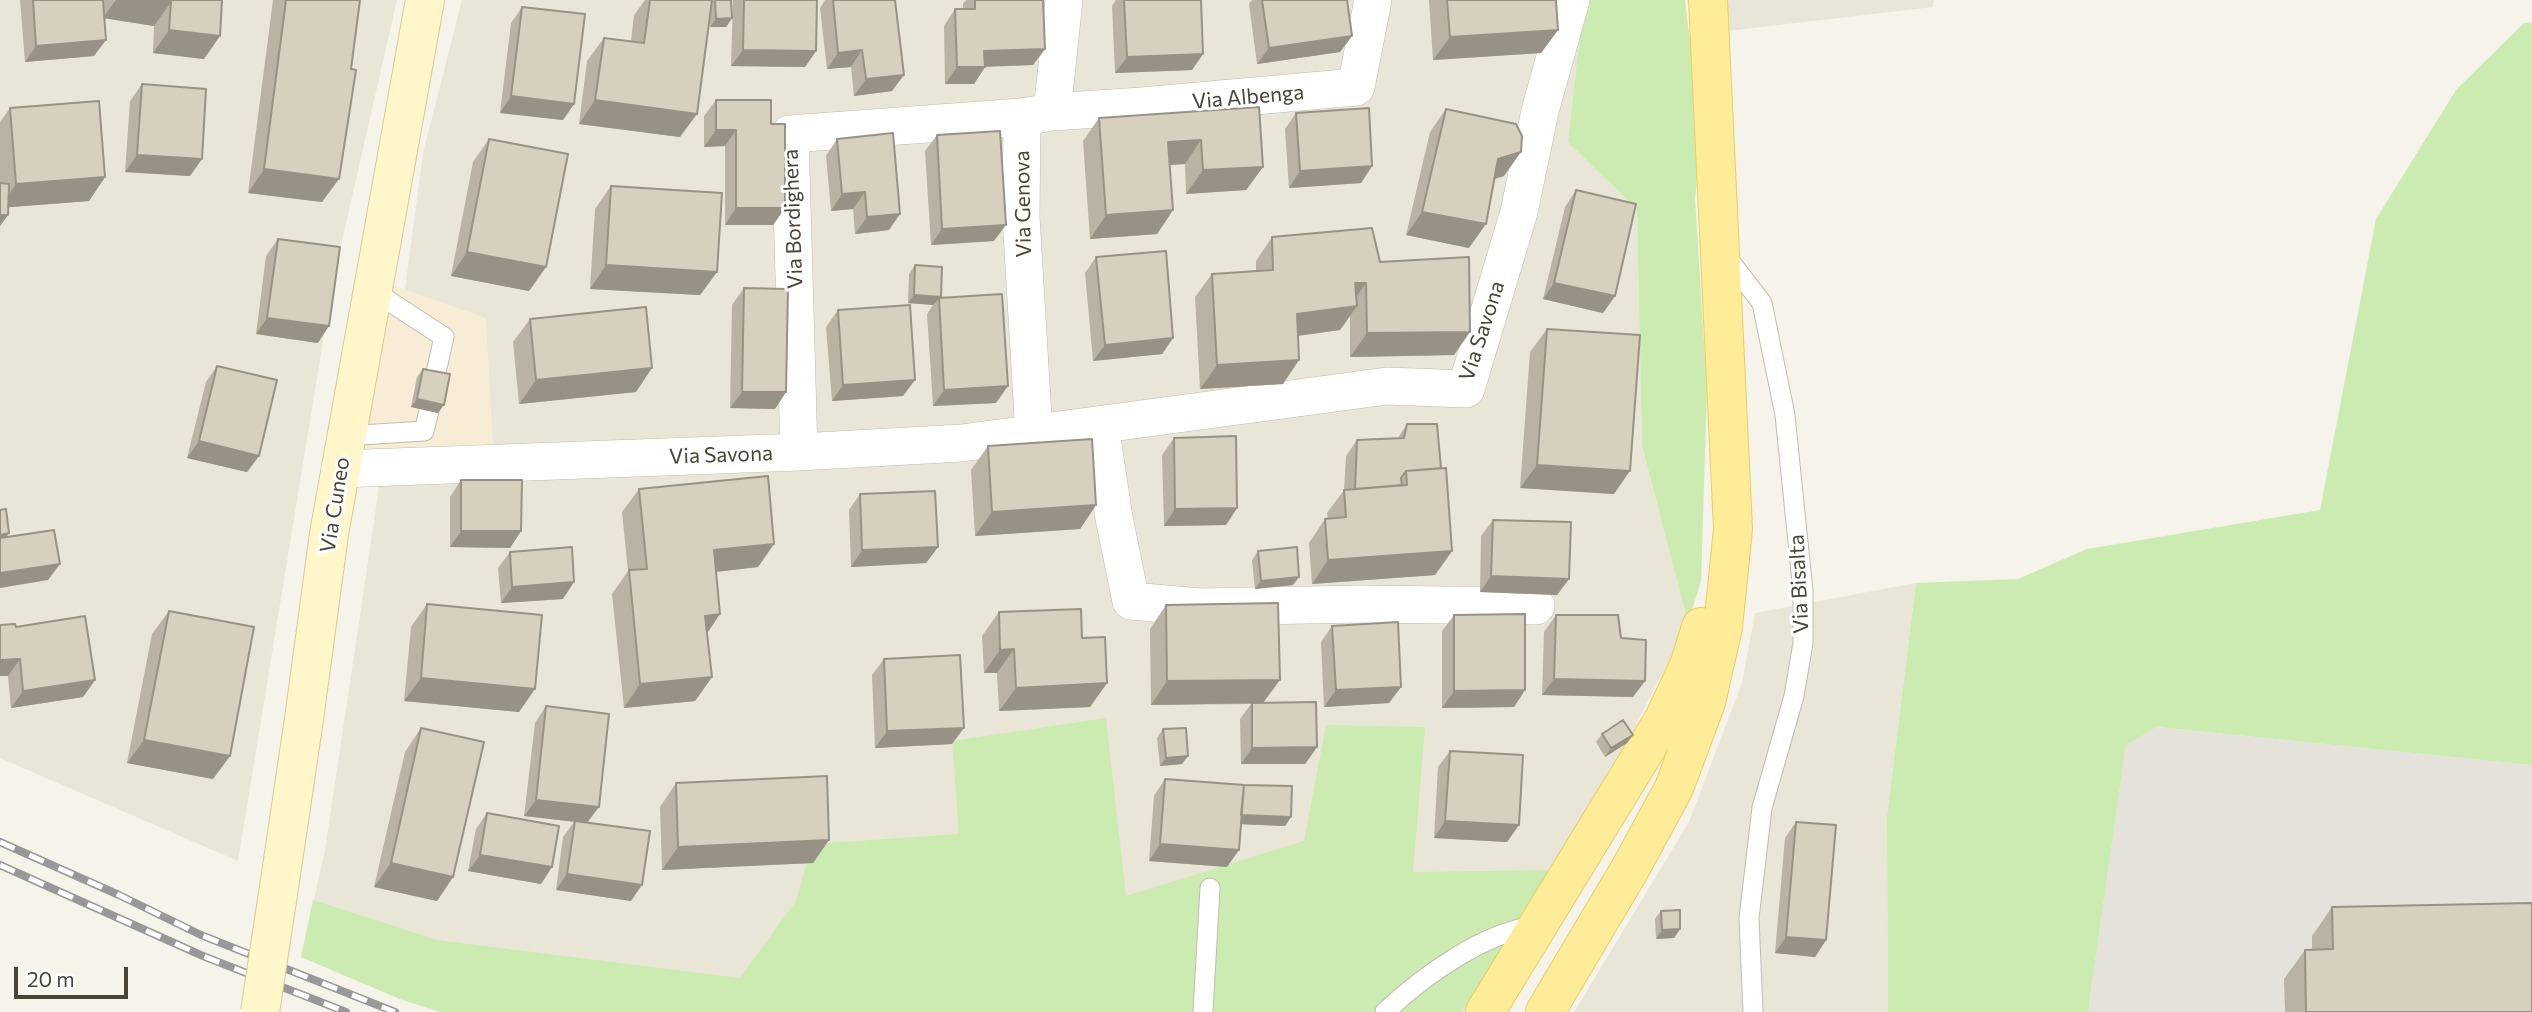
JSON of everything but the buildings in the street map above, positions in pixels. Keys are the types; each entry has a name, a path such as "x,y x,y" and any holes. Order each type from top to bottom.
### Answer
{"main road":[{"name":"Via Cuneo","path":"260,1012 329,534 425,0"},
{"path":"1545,1012 1674,788 1706,702 1723,627 1732,529 1708,0"},
{"path":"1485,1012 1664,719 1690,663 1732,529"}],"street":[{"name":"Via Genova","path":"1034,434 1021,216 1037,115 1064,0"},
{"name":"Via Albenga","path":"1037,115 1356,87 1373,0"},
{"name":"Via Savona","path":"343,453 799,452 962,443 1387,386 1466,389 1519,212 1540,111 1571,0"},
{"name":"Via Bordighera","path":"799,452 790,135 1037,115"},
{"path":"1100,425 1114,518 1132,601 1200,607 1361,604 1536,606"}],"lane":[{"name":"Via Bisalta","path":"1721,250 1762,303 1785,415 1803,591 1800,656 1794,696 1762,808 1749,918 1754,1012"},
{"path":"372,290 444,337 435,381"},
{"path":"343,453 424,431 429,411"},
{"path":"1203,1012 1210,888"},
{"path":"1385,1012 1440,966 1517,928 1538,926"}],"shaded area":[{"path":"0,0 397,0 333,280 238,861 0,758"},
{"path":"462,0 1584,0 1569,142 1637,209 1642,446 1688,623 1595,805 1465,1012 440,1012 400,999 301,957 325,850 376,508 423,153"},
{"path":"1708,0 1934,0 1933,7 1710,33"},
{"path":"389,284 486,318 493,446 358,451"},
{"path":"1916,583 1887,816 1888,1012 1574,1012 1689,822 1742,683 1755,613"},
{"path":"2157,727 2532,765 2532,1012 2088,1012 2126,744"}],"green space":[{"path":"1584,0 1685,0 1705,107 1695,198 1707,391 1701,581 1688,623 1642,446 1637,209 1568,142"},
{"path":"2532,22 2532,765 2157,727 2126,745 2088,1012 1888,1012 1887,816 1916,583 2018,579 2087,549 2320,510 2376,219 2456,90 2524,23"},
{"path":"1106,718 1126,896 1304,841 1326,725 1425,727 1413,872 1556,870 1461,1012 441,1012 400,999 301,957 313,900 437,940 740,978 796,901 812,844 959,834 952,741"}],"railway":[{"path":"0,842 201,935 395,1012"},
{"path":"0,865 203,956 346,1012"}]}
